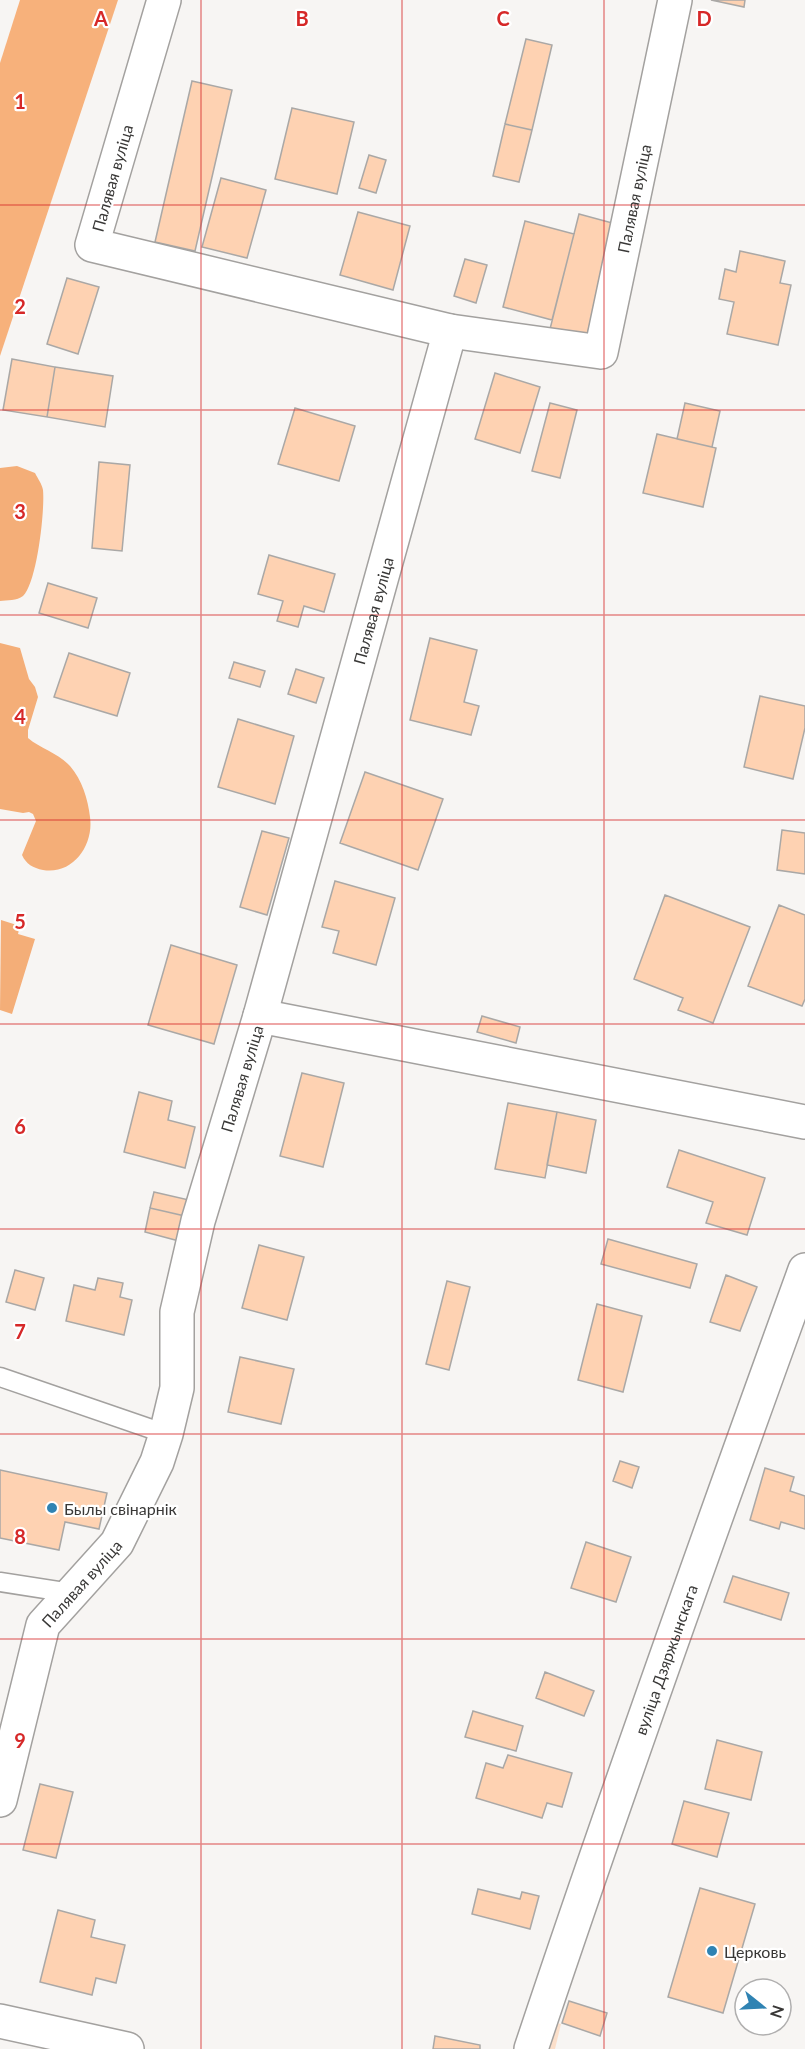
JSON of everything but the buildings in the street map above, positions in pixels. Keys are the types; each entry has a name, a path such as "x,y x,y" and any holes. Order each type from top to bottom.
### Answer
{"street":[{"name":"Палявая вуліца","path":"164,0 92,245 450,331 601,352 675,0"},
{"name":"Палявая вуліца","path":"0,1800 43,1625 117,1543 157,1462 166,1434 177,1388 177,1312 198,1221 260,1017 450,331"},
{"path":"260,1017 805,1122"},
{"name":"вуліца Дзяржынскага","path":"531,2049 584,1890 714,1520 805,1270"},
{"path":"0,2021 126,2049"}],"lane":[{"path":"0,1377 166,1434"},
{"path":"0,1582 71,1593"}],"shaded area":[{"path":"20,0 118,0 0,356 0,63"},
{"path":"17,466 35,473 42,486 41,529 36,562 28,589 21,598 0,601 0,468"},
{"path":"0,643 20,648 29,679 38,697 28,730 28,738 70,766 84,790 88,803 89,838 79,856 64,868 43,870 28,863 22,855 36,821 33,814 0,809"},
{"path":"1,920 20,926 18,934 35,939 12,1014 0,1010"},
{"path":"552,2022 561,2024 555,2049 543,2049"}],"place":[{"name":"Былы свінарнік","path":"52,1508"},
{"name":"Церковь","path":"712,1951"}]}
